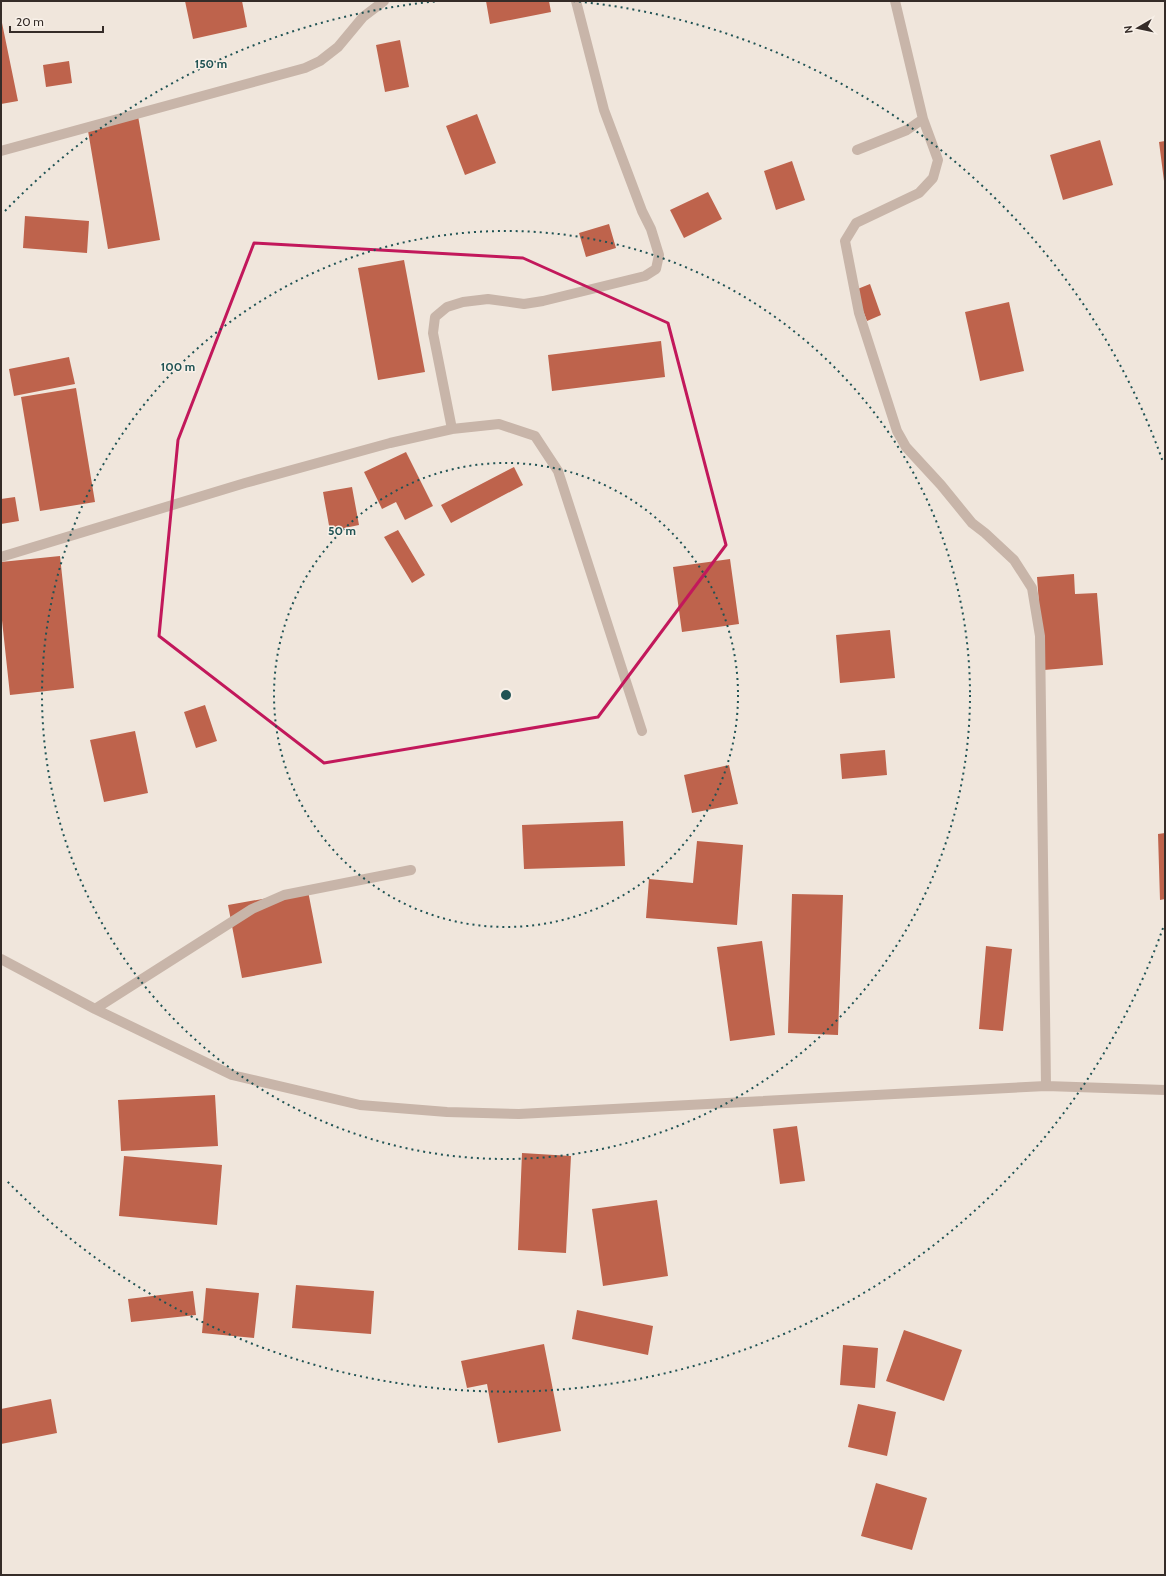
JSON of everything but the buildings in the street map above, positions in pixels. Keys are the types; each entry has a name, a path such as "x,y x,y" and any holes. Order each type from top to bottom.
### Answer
{"street":[{"path":"1,151 305,68 320,61 338,47 363,17 384,1"},
{"path":"452,429 433,333 435,317 447,307 463,302 488,299 524,304 543,301 645,276 656,269 659,255 651,229 642,212 604,110 576,1"},
{"path":"895,1 923,119 938,160 933,178 919,193 856,222 845,241 860,313 886,390 897,431 906,446 972,523 985,532 1014,560 1032,588 1040,636 1046,1086"},
{"path":"857,150 907,130 923,119"},
{"path":"1,557 245,483 390,443 452,429 499,424 535,436 558,471 642,731"},
{"path":"95,1009 252,909 284,895 411,870"},
{"path":"1,959 95,1009 232,1075 360,1105 447,1112 519,1114 1046,1086 1165,1090"}],"highlighted area":[{"path":"254,243 523,258 668,323 726,545 598,717 324,763 159,636 178,440"}]}
